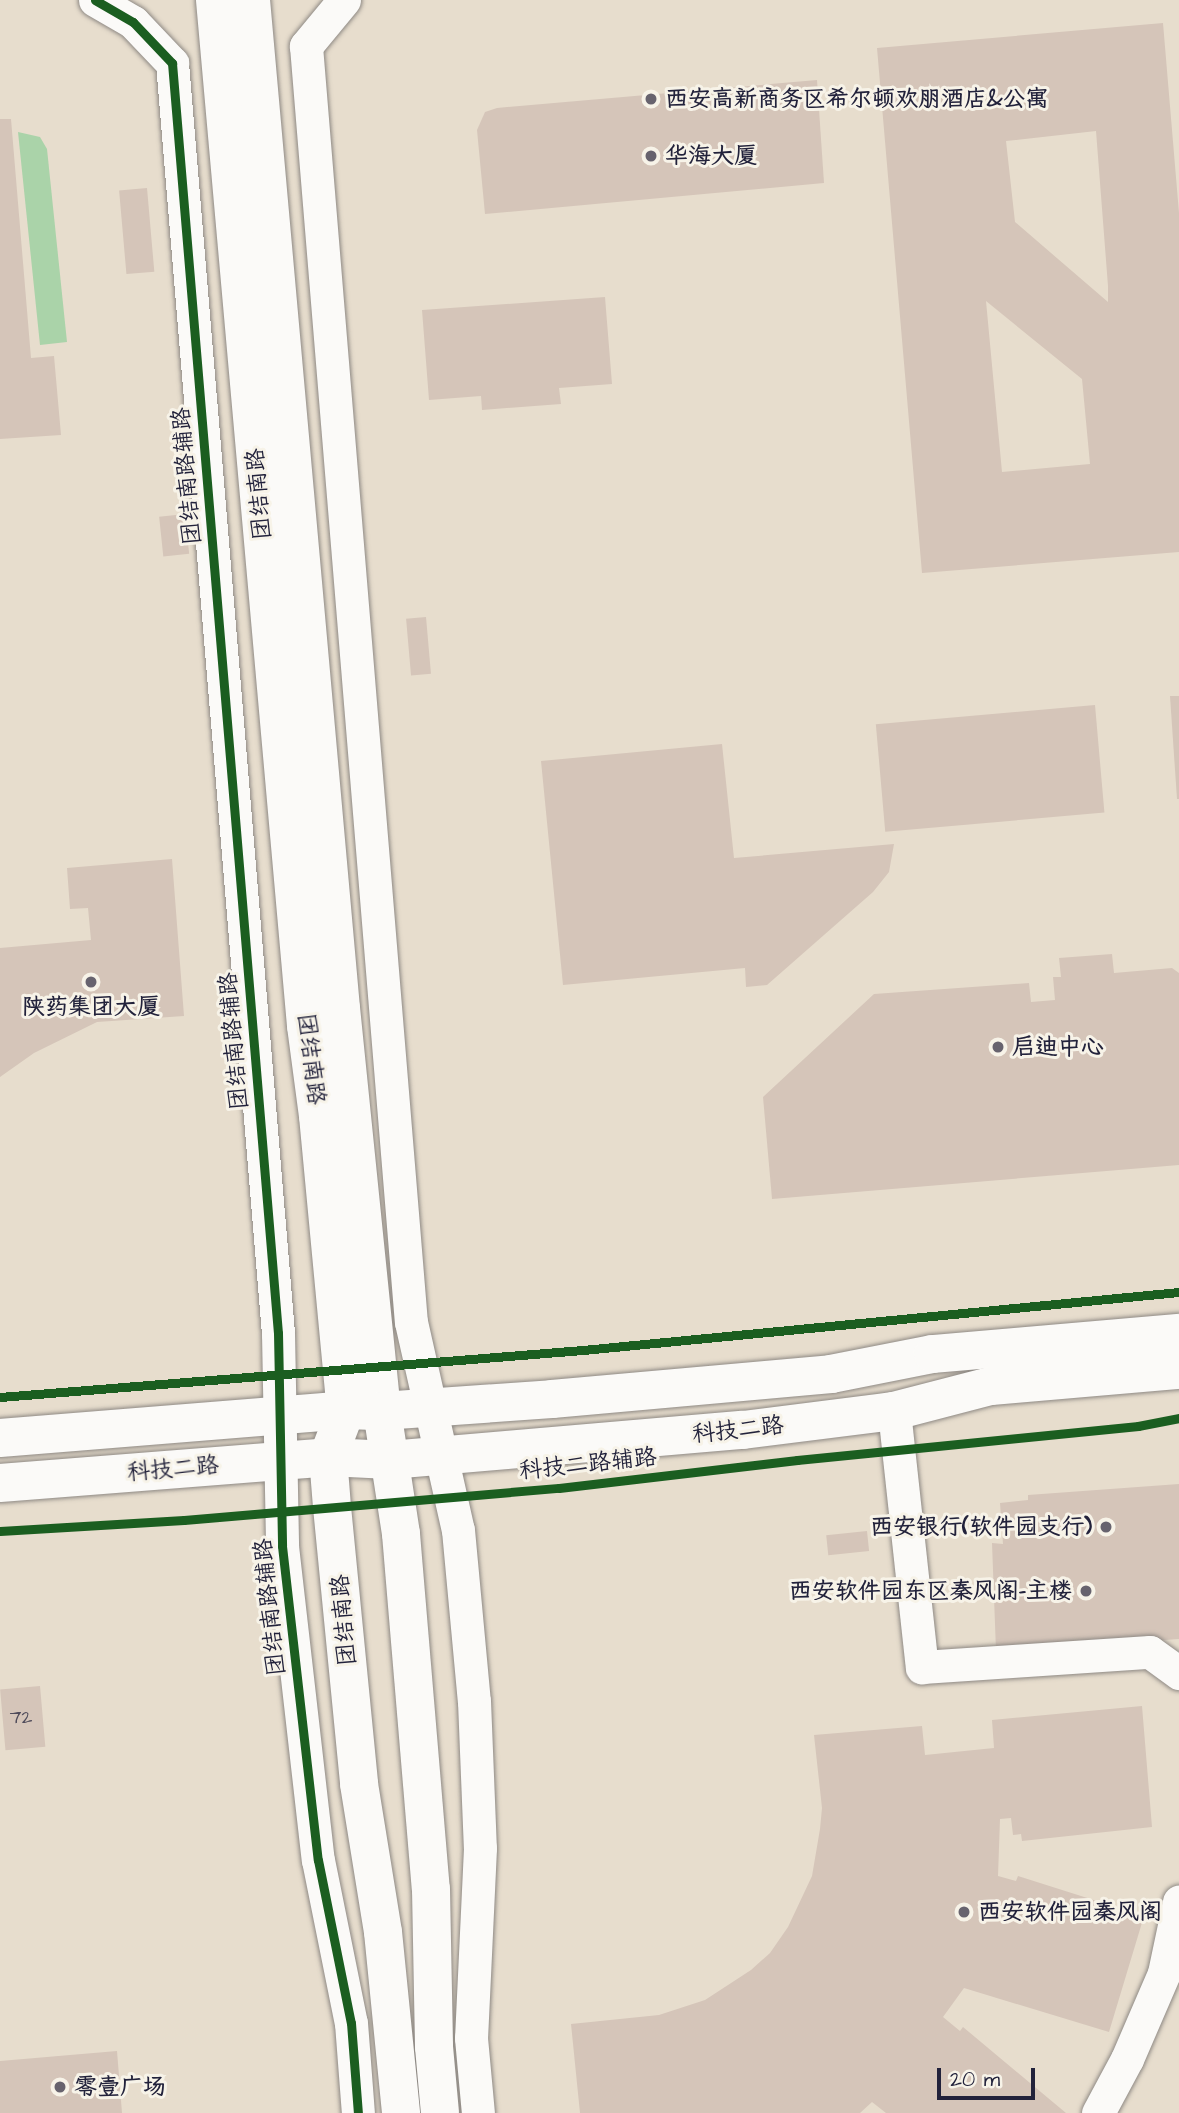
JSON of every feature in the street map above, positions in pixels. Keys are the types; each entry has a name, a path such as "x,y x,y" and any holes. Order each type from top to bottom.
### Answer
{"main road":[{"name":"团结南路","path":"215,0 306,1026 319,1129 364,1411 390,1460 401,1534 424,1799 440,2113"},
{"name":"团结南路","path":"251,0 341,1008 364,1411 328,1457 359,1784 383,1931 401,2113"},
{"name":"科技二路","path":"0,1438 430,1407 831,1374 933,1354 1179,1333"},
{"name":"科技二路","path":"0,1483 328,1457 390,1460 743,1430 894,1411 991,1386 1179,1370"}],"street":[{"name":"团结南路辅路","path":"95,0 133,22 172,63 277,1319 282,1546 318,1860 351,2023 358,2113"},
{"path":"344,0 306,46 411,1322 458,1530 474,1701 480,1848 471,2038 478,2113"},
{"path":"894,1411 922,1667 1150,1652 1179,1673"},
{"path":"1098,2113 1127,2059 1164,1973 1179,1902"}],"green space":[{"path":"18,132 40,137 47,149 67,342 40,345"}],"building":[{"path":"1163,23 1179,213 1179,552 922,573 877,48","holes":["1096,131 1108,286 1108,302 1015,222 1006,141","986,301 1082,379 1090,464 1002,472"]},
{"name":"华海大厦","path":"817,80 824,183 485,214 477,130 485,112 497,108"},
{"path":"0,119 11,119 31,358 54,356 61,435 0,439"},
{"path":"147,188 154,272 126,274 119,190"},
{"path":"605,297 612,384 559,388 561,404 482,410 481,396 429,400 422,310"},
{"path":"185,514 189,554 163,556 159,517"},
{"path":"426,617 431,674 411,676 406,619"},
{"path":"1170,696 1179,696 1179,799 1177,799"},
{"path":"1095,705 1104,813 885,832 876,724"},
{"path":"722,744 734,858 894,844 889,872 873,892 767,985 746,987 745,968 563,985 541,761"},
{"name":"陕药集团大厦","path":"172,859 184,1016 97,1022 34,1053 0,1077 0,948 91,940 88,908 70,909 67,868"},
{"name":"启迪中心","path":"1112,954 1114,973 1172,968 1179,973 1179,1165 772,1199 763,1097 874,994 1029,983 1031,1002 1055,1000 1053,977 1061,977 1059,958"},
{"name":"西安软件园东区秦风阁-主楼","path":"1179,1484 1179,1639 996,1651 992,1543 1003,1544 1000,1503 1028,1500 1028,1495"},
{"path":"867,1531 869,1551 828,1555 826,1535"},
{"path":"40,1686 45,1747 5,1750 0,1689"},
{"name":"西安软件园秦风阁","path":"1142,1706 1152,1827 1022,1841 1021,1834 1013,1835 1011,1818 1000,1819 998,1876 1016,1881 1018,1876 1144,1916 1109,2032 964,1988 943,2017 960,2031 963,2027 1066,2113 886,2113 872,2102 860,2113 580,2113 571,2024 659,2015 705,2000 751,1970 770,1953 788,1927 812,1876 820,1829 822,1808 814,1735 922,1726 925,1755 994,1748 992,1720"},
{"name":"零壹广场","path":"117,2051 122,2113 0,2113 0,2061"}],"cycle path":[{"path":"95,0 133,22 172,63 278,1333 282,1546 318,1860 351,2023 358,2113"},
{"path":"0,1397 583,1350 1179,1292"},
{"name":"科技二路辅路","path":"0,1531 184,1520 559,1488 797,1460 1138,1426 1179,1418"}],"place":[{"name":"西安高新商务区希尔顿欢朋酒店&公寓","path":"651,99"},
{"name":"华海大厦","path":"651,156"},
{"name":"陕药集团大厦","path":"91,982"},
{"name":"启迪中心","path":"998,1047"},
{"name":"西安银行(软件园支行)","path":"1106,1527"},
{"name":"西安软件园东区秦风阁-主楼","path":"1086,1591"},
{"name":"西安软件园秦风阁","path":"964,1912"},
{"name":"零壹广场","path":"60,2087"}]}
